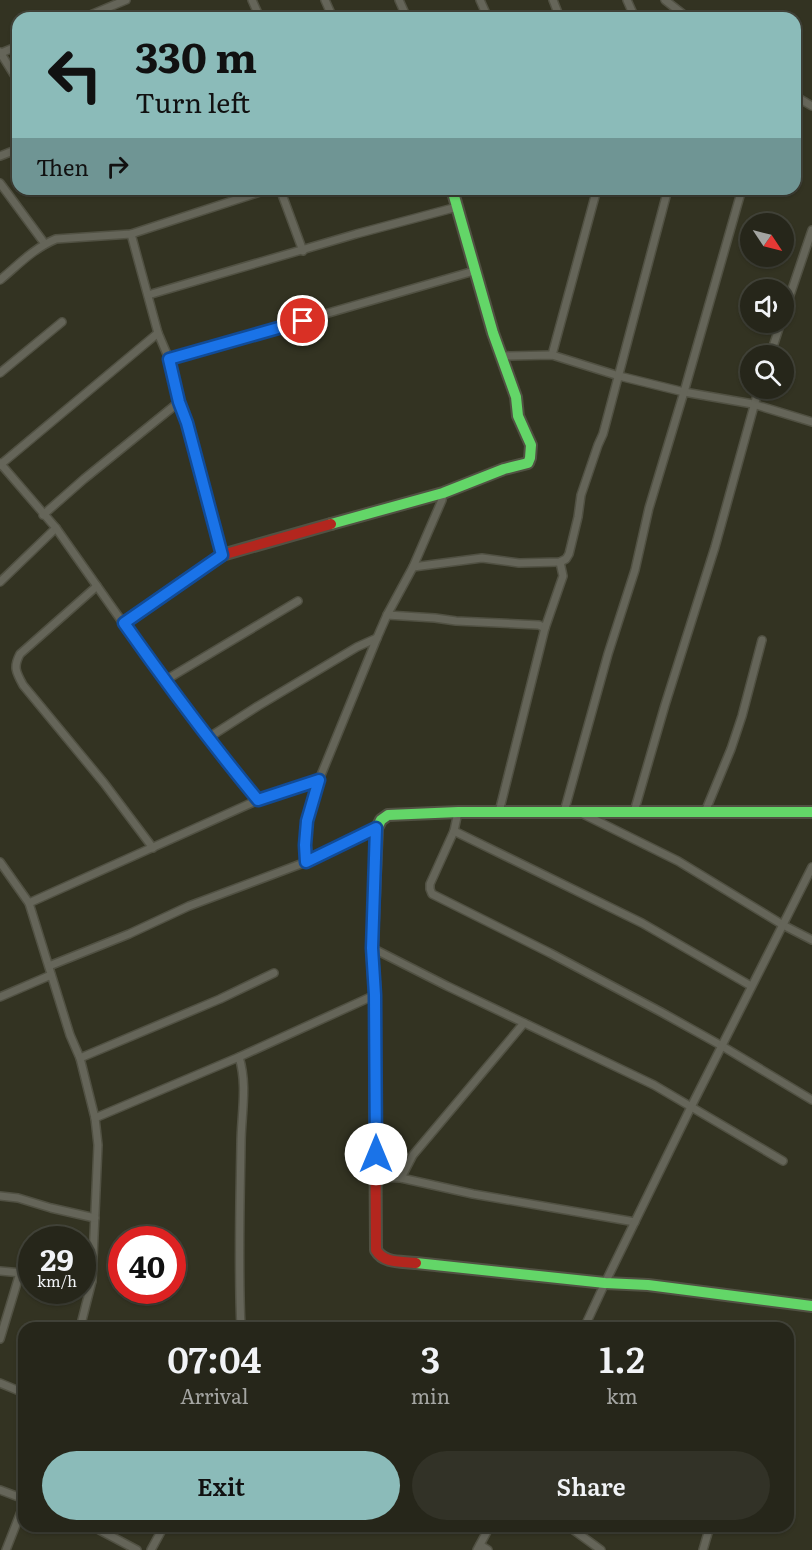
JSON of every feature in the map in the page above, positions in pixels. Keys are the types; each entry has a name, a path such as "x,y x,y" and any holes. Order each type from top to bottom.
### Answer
{"street":[{"path":"97,12 126,0"},
{"path":"665,0 680,12"},
{"path":"0,53 12,72"},
{"path":"0,185 45,244"},
{"path":"0,280 45,244 56,239 131,234 247,195"},
{"path":"282,195 303,251"},
{"path":"124,623 222,555 442,493 504,469 528,463 531,445 518,416 516,397 492,333 454,195"},
{"path":"552,355 595,195"},
{"path":"413,567 482,558 519,563 560,562 566,559 581,495 603,434 667,195"},
{"path":"564,812 740,195"},
{"path":"148,295 457,207"},
{"path":"794,283 812,230"},
{"path":"131,234 158,333 169,359 222,555"},
{"path":"169,359 474,271"},
{"path":"0,373 62,322"},
{"path":"158,333 0,464 56,528 165,681 258,800"},
{"path":"502,356 552,355 619,376 684,392 753,404 812,422"},
{"path":"634,812 715,547 755,399"},
{"path":"43,515 179,402"},
{"path":"306,862 307,821 319,780 387,615 413,567 442,500 442,493"},
{"path":"0,582 56,528"},
{"path":"500,812 545,628 563,576 560,562"},
{"path":"97,586 20,654 16,663 17,673 22,685 104,783 153,848"},
{"path":"165,681 297,601"},
{"path":"387,615 539,625 545,628"},
{"path":"208,738 357,647 377,638"},
{"path":"705,812 742,716 762,640"},
{"path":"29,903 258,800 319,780"},
{"path":"458,812 454,831 430,884 432,894 560,958 722,1046 812,1100"},
{"path":"812,812 458,812 388,815 376,828 372,948 375,995 376,1250 380,1257 388,1260 605,1283 648,1285 812,1306"},
{"path":"580,812 678,861 783,925 812,940"},
{"path":"49,966 129,934 189,906 306,862 376,828"},
{"path":"454,831 642,923 751,986"},
{"path":"0,862 29,903 70,1035 80,1058 95,1118 98,1145 95,1226"},
{"path":"587,1322 691,1107 812,867"},
{"path":"372,948 654,1085 783,1161"},
{"path":"80,1058 220,999 274,973"},
{"path":"0,997 51,975"},
{"path":"95,1118 239,1057 375,995"},
{"path":"401,1178 413,1155 524,1023"},
{"path":"239,1057 244,1091 240,1202 241,1322"},
{"path":"376,1177 401,1178 473,1194 635,1222"},
{"path":"0,1196 18,1198 95,1218"},
{"path":"0,1271 18,1273"},
{"path":"0,1339 18,1280"},
{"path":"82,1322 86,1304"},
{"path":"0,1383 18,1391"},
{"path":"0,1490 18,1497"},
{"path":"6,1550 18,1519"},
{"path":"103,1532 137,1550"},
{"path":"152,1550 161,1532"},
{"path":"487,1532 479,1547 488,1550"},
{"path":"578,1532 601,1550"},
{"path":"703,1550 708,1532"}],"traffic: fast":[{"path":"331,524 443,493 504,469 528,463 530,458 531,445 518,416 516,397 493,333 454,195"},
{"path":"375,1087 375,995 372,948 377,828 381,820 388,815 458,812 812,812"},
{"path":"416,1263 605,1283 648,1285 812,1306"}],"traffic: jam":[{"path":"124,623 222,555 331,524"},
{"path":"375,1087 376,1250 388,1260 416,1263"}],"route":[{"path":"303,321 169,359 222,555 124,623 208,738 258,800 319,780 307,821 306,862 376,828 372,948 375,995 376,1154"}]}
